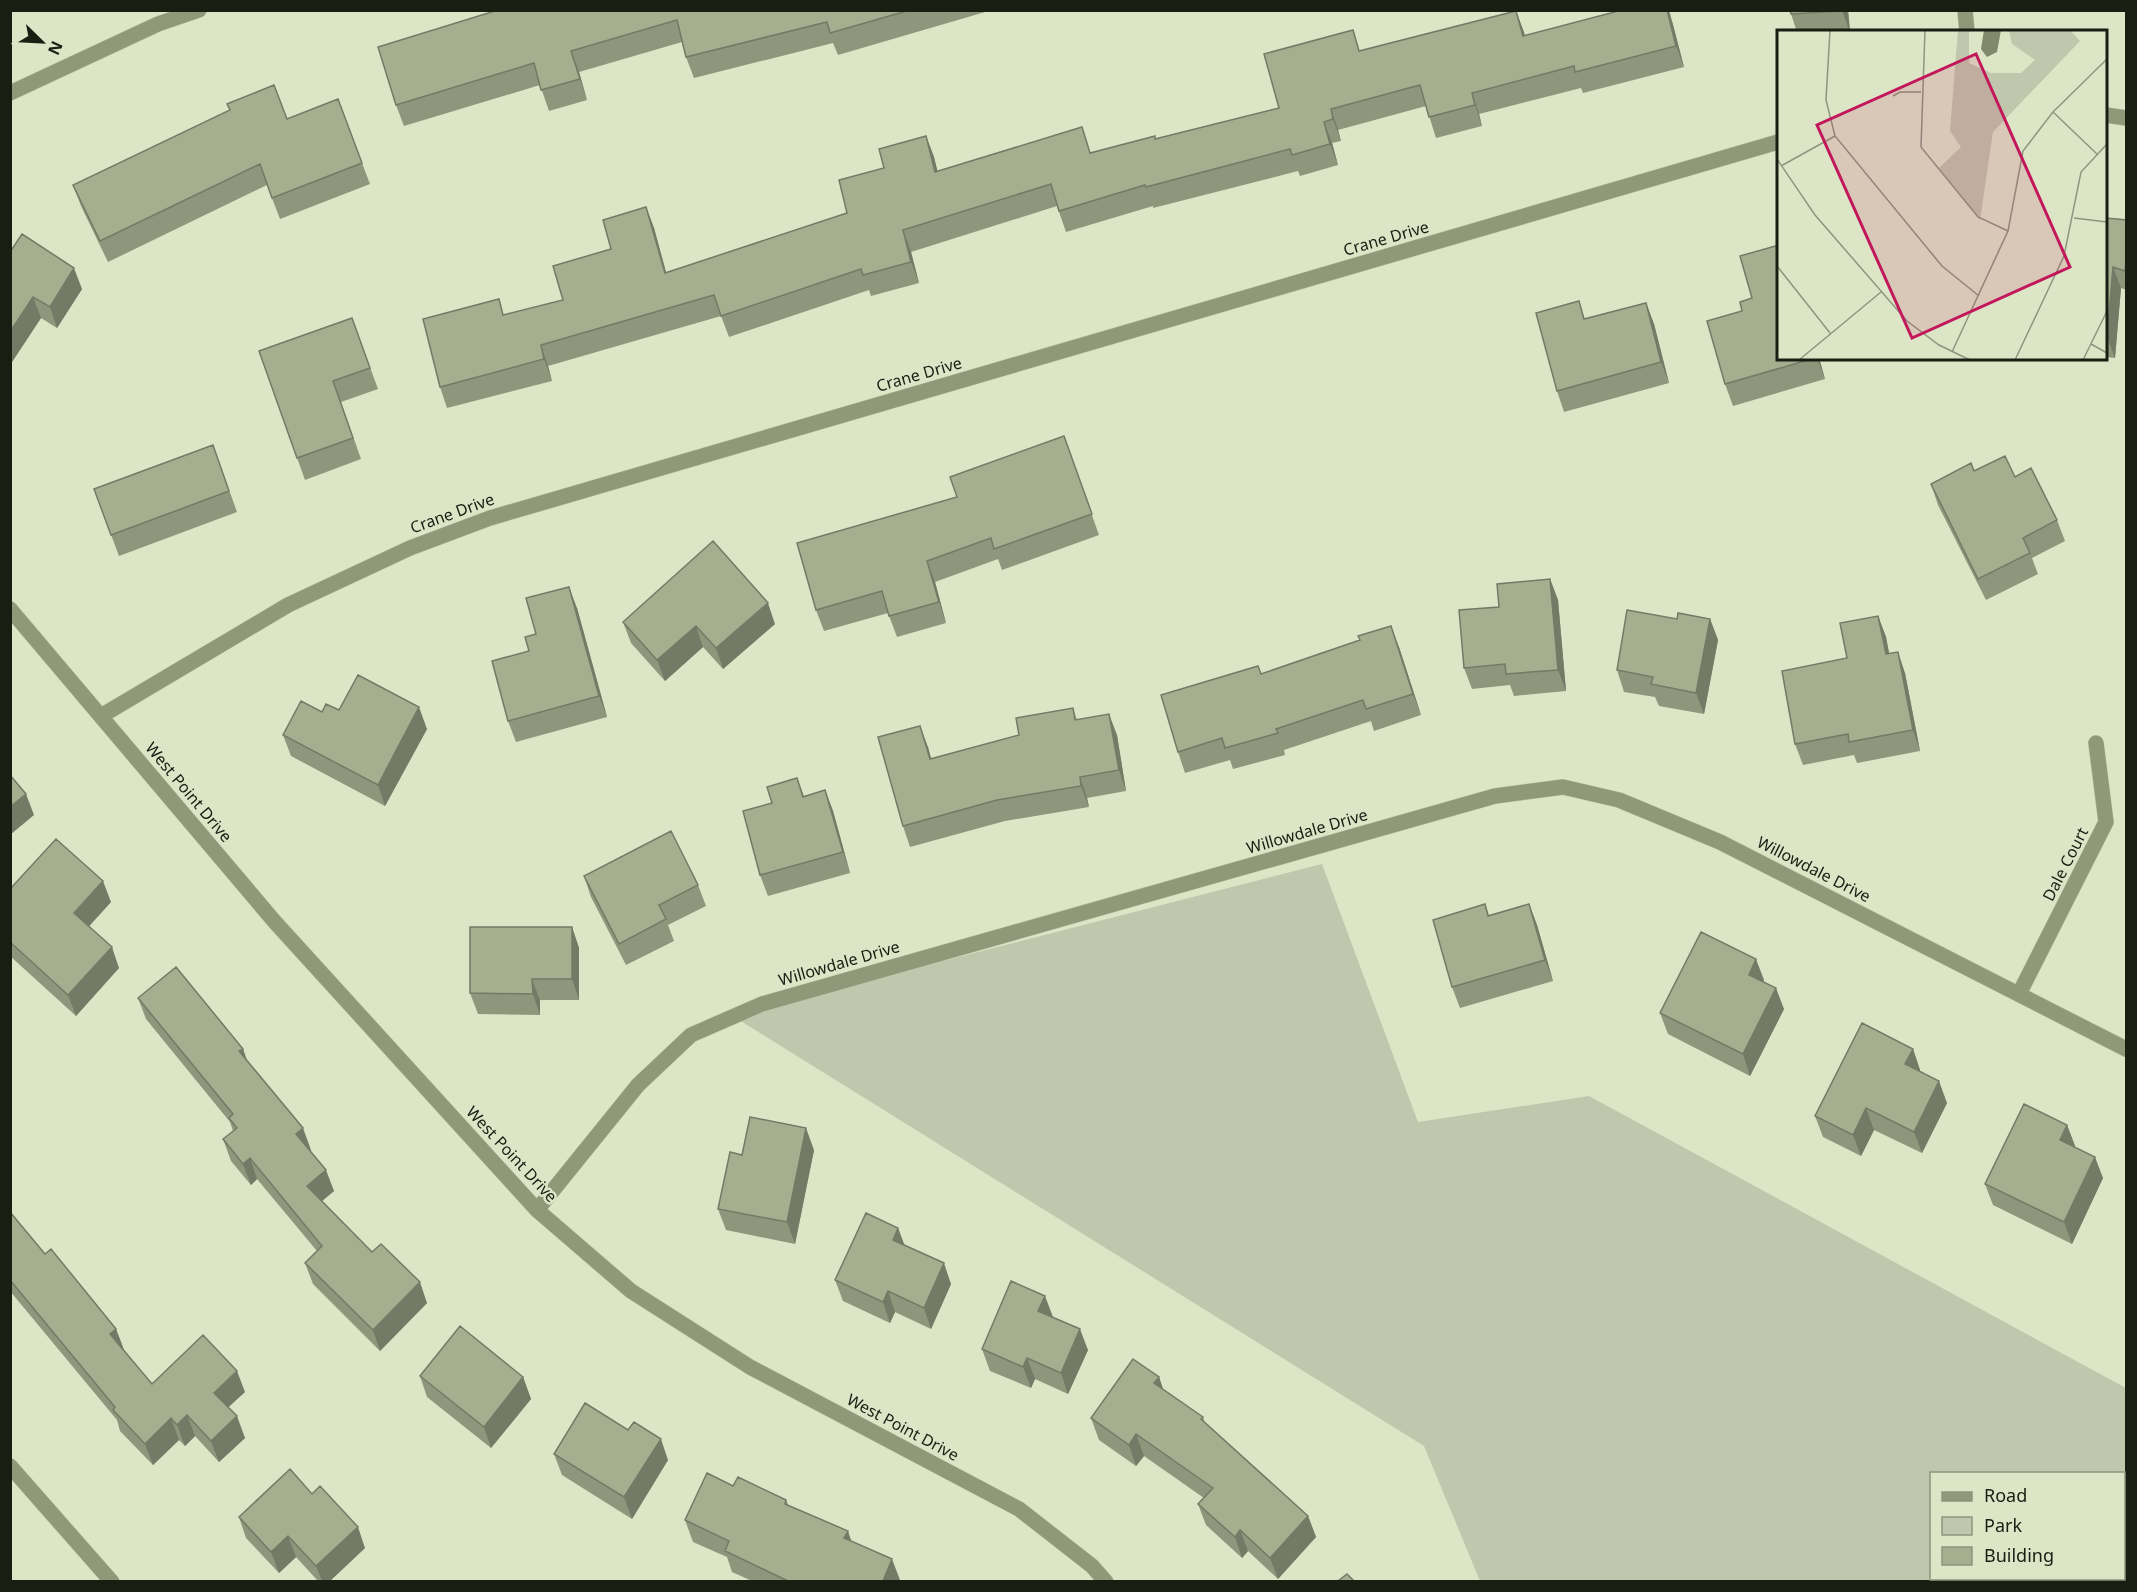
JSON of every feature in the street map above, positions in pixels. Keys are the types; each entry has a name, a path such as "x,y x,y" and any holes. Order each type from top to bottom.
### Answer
{"street":[{"path":"10,93 158,24 199,10"},
{"path":"1965,10 1967,30"},
{"path":"2107,115 2127,118"},
{"name":"Crane Drive","path":"101,716 288,605 410,548 490,518 1777,143"},
{"name":"West Point Drive","path":"10,609 274,921 537,1210 631,1291 750,1367 1019,1509 1092,1566 1106,1581"},
{"name":"Dale Court","path":"2020,992 2106,822 2096,743"},
{"name":"Willowdale Drive","path":"537,1210 638,1085 684,1042 692,1035 762,1004 1495,796 1563,787 1619,800 1720,842 2020,992 2127,1049"},
{"path":"10,1466 112,1581"}],"green space":[{"path":"1322,864 1418,1122 1589,1096 2126,1388 2126,1519 2125,1472 1930,1472 1930,1580 2004,1580 1480,1581 1424,1446 731,1015"}],"building":[{"path":"498,10 910,10 830,33 827,22 686,57 677,20 571,51 580,79 541,90 534,63 396,105 378,47"},
{"path":"1622,10 1667,10 1676,46 1575,72 1574,66 1472,93 1475,105 1429,117 1420,85 1331,109 1333,119 1324,122 1330,144 1292,155 1290,149 1146,187 1145,185 1059,211 1051,184 903,230 911,262 863,275 861,269 721,316 714,295 541,345 544,359 440,387 423,319 499,299 503,315 563,300 553,266 611,249 603,220 646,207 665,273 847,213 839,180 884,168 879,149 926,136 935,172 1082,127 1090,153 1279,108 1264,54 1353,30 1359,51 1516,11 1523,36"},
{"path":"1790,10 1842,10 1842,11 1791,14"},
{"path":"274,85 287,119 338,99 362,163 272,198 260,164 100,241 73,185 230,110 227,104"},
{"path":"2107,218 2127,220 2125,271 2113,267 2107,337"},
{"path":"22,234 74,268 50,307 33,297 10,332 10,252"},
{"path":"1777,246 1777,360 1808,360 1725,384 1707,321 1742,311 1740,302 1752,298 1740,256"},
{"path":"1579,301 1584,319 1646,303 1661,362 1557,391 1536,313"},
{"path":"352,318 370,368 333,381 353,438 297,458 259,351"},
{"path":"1064,436 1092,514 994,549 991,538 927,561 939,602 889,616 882,591 816,610 797,543 957,497 950,477"},
{"path":"213,445 229,491 111,535 94,489"},
{"path":"2005,456 2015,477 2031,468 2057,520 2023,538 2030,553 1978,579 1931,484 1971,463 1974,471"},
{"path":"713,541 768,603 716,648 696,626 657,660 623,622"},
{"path":"1550,579 1558,670 1506,674 1505,664 1464,668 1459,610 1499,607 1497,584"},
{"path":"569,587 599,696 508,721 492,661 529,651 525,637 536,634 526,598"},
{"path":"1627,610 1677,619 1678,613 1710,619 1696,693 1651,684 1653,677 1617,670"},
{"path":"1878,616 1886,654 1898,652 1913,730 1849,742 1848,734 1795,744 1782,671 1847,658 1840,623"},
{"path":"1391,626 1413,694 1366,709 1363,700 1276,729 1278,733 1225,748 1222,738 1178,752 1161,695 1258,666 1261,674 1360,640 1358,636"},
{"path":"358,675 419,707 378,785 283,735 301,701 322,712 326,704 339,710"},
{"path":"1073,708 1075,720 1109,714 1119,770 1080,777 1081,786 997,800 903,826 878,737 920,726 930,759 1019,735 1016,718"},
{"path":"10,775 26,794 10,807"},
{"path":"797,778 803,797 825,790 843,852 760,875 743,811 772,803 767,787"},
{"path":"671,831 698,885 659,905 666,919 619,944 584,876"},
{"path":"56,839 103,881 74,913 112,947 68,995 10,942 10,889"},
{"path":"1485,904 1488,916 1529,904 1545,960 1452,987 1433,920"},
{"path":"470,927 572,927 572,979 532,979 533,994 470,993"},
{"path":"1701,932 1756,959 1749,975 1776,988 1743,1054 1660,1013"},
{"path":"176,967 243,1049 239,1051 303,1128 296,1134 326,1170 307,1186 372,1252 381,1244 420,1282 373,1330 305,1263 322,1246 250,1158 243,1164 223,1139 237,1128 229,1118 233,1114 138,998"},
{"path":"1862,1023 1913,1049 1905,1064 1939,1081 1914,1132 1866,1108 1853,1135 1815,1116"},
{"path":"2024,1104 2067,1125 2060,1140 2095,1157 2064,1222 1985,1184"},
{"path":"750,1117 806,1128 787,1222 718,1209 730,1152 742,1155"},
{"path":"10,1212 45,1254 51,1249 116,1329 110,1334 152,1384 203,1335 237,1371 214,1393 237,1416 211,1441 187,1415 177,1425 171,1418 145,1444 113,1410 115,1407 10,1280"},
{"path":"866,1213 898,1228 893,1240 944,1263 924,1308 888,1291 883,1302 835,1280"},
{"path":"1011,1281 1045,1296 1038,1311 1080,1329 1061,1373 1027,1358 1023,1367 982,1349"},
{"path":"460,1326 523,1377 484,1427 420,1376"},
{"path":"1133,1359 1159,1377 1154,1383 1203,1417 1201,1419 1308,1516 1270,1558 1240,1530 1235,1537 1198,1504 1213,1488 1136,1434 1129,1445 1091,1418"},
{"path":"585,1403 628,1430 634,1422 661,1439 624,1497 554,1454"},
{"path":"290,1469 312,1494 320,1486 358,1527 316,1566 288,1536 271,1552 239,1517"},
{"path":"707,1473 733,1486 738,1477 786,1500 785,1504 848,1531 844,1538 892,1559 883,1581 788,1581 725,1551 729,1541 685,1520"},
{"path":"1347,1574 1354,1581 1338,1581"}]}
